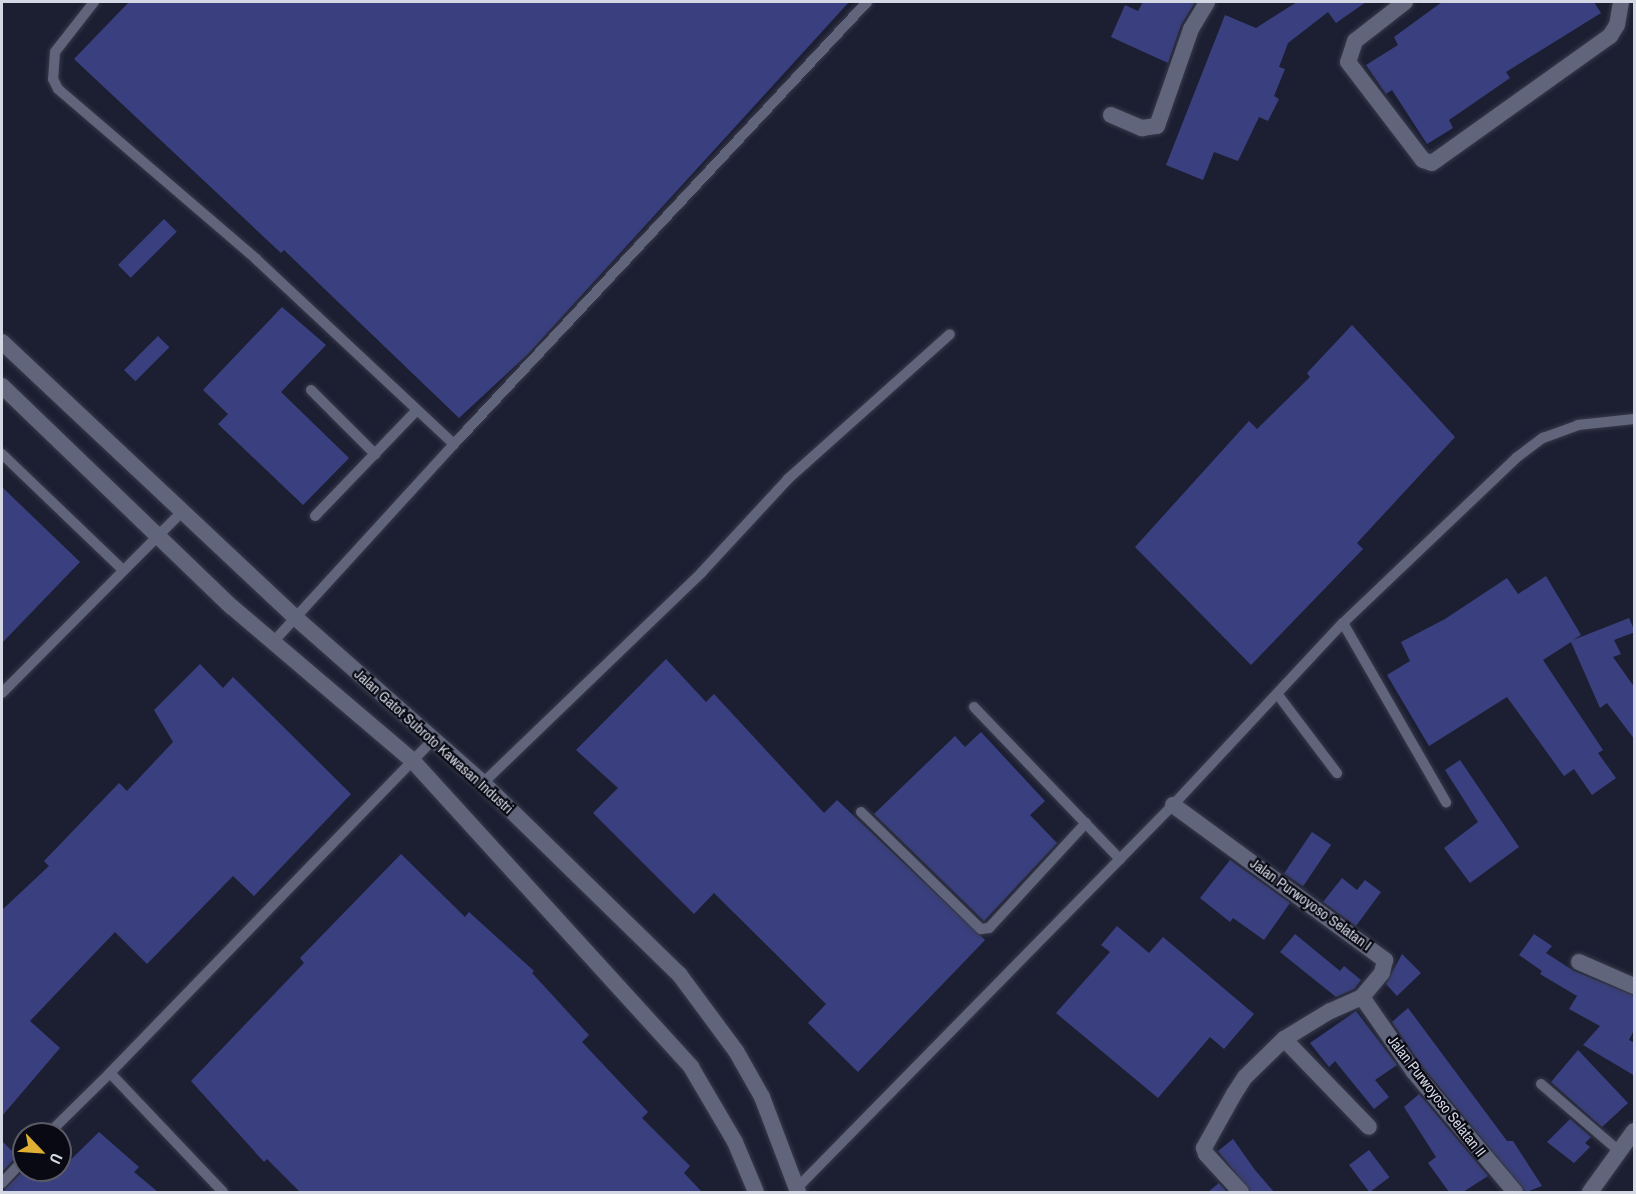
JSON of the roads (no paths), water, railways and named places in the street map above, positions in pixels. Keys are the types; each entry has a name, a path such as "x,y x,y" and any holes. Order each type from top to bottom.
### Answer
{"street":[{"path":"1111,115 1142,128 1157,126 1191,29 1207,2"},
{"path":"1405,2 1355,41 1348,62 1423,160 1432,163 1610,36 1617,25 1621,2"},
{"name":"Jalan Gatot Subroto Kawasan Industri","path":"2,342 297,619 483,783 679,974 736,1051 762,1097 798,1190"},
{"name":"Jalan Gatot Subroto Kawasan Industri","path":"2,386 157,536 273,642 412,760 691,1067 735,1142 756,1192"},
{"name":"Jalan Purwoyoso Selatan I","path":"1173,805 1385,960 1382,973 1362,997 1330,1011 1284,1039 1245,1077 1205,1141 1206,1154 1241,1192"},
{"path":"1579,962 1635,986"},
{"name":"Jalan Purwoyoso Selatan II","path":"1362,997 1414,1072 1515,1192"},
{"path":"1284,1039 1369,1127"},
{"path":"1590,1192 1635,1131"}],"lane":[{"path":"94,2 55,52 52,79 58,89 256,259 416,411 454,444"},
{"path":"273,642 297,619 454,444 867,2"},
{"path":"483,783 686,588 788,478 950,334"},
{"path":"311,390 375,454"},
{"path":"315,516 416,411"},
{"path":"798,1190 1173,805 1278,695 1342,623 1516,458 1534,445 1578,425 1635,419"},
{"path":"2,454 122,569"},
{"path":"2,693 122,569 183,512"},
{"path":"1342,623 1357,643 1446,802"},
{"path":"1278,695 1337,773"},
{"path":"974,707 1120,859"},
{"path":"60,1122 434,739"},
{"path":"861,812 981,929 989,928 1086,823"},
{"path":"110,1073 223,1192"},
{"path":"1541,1084 1620,1152"}]}
